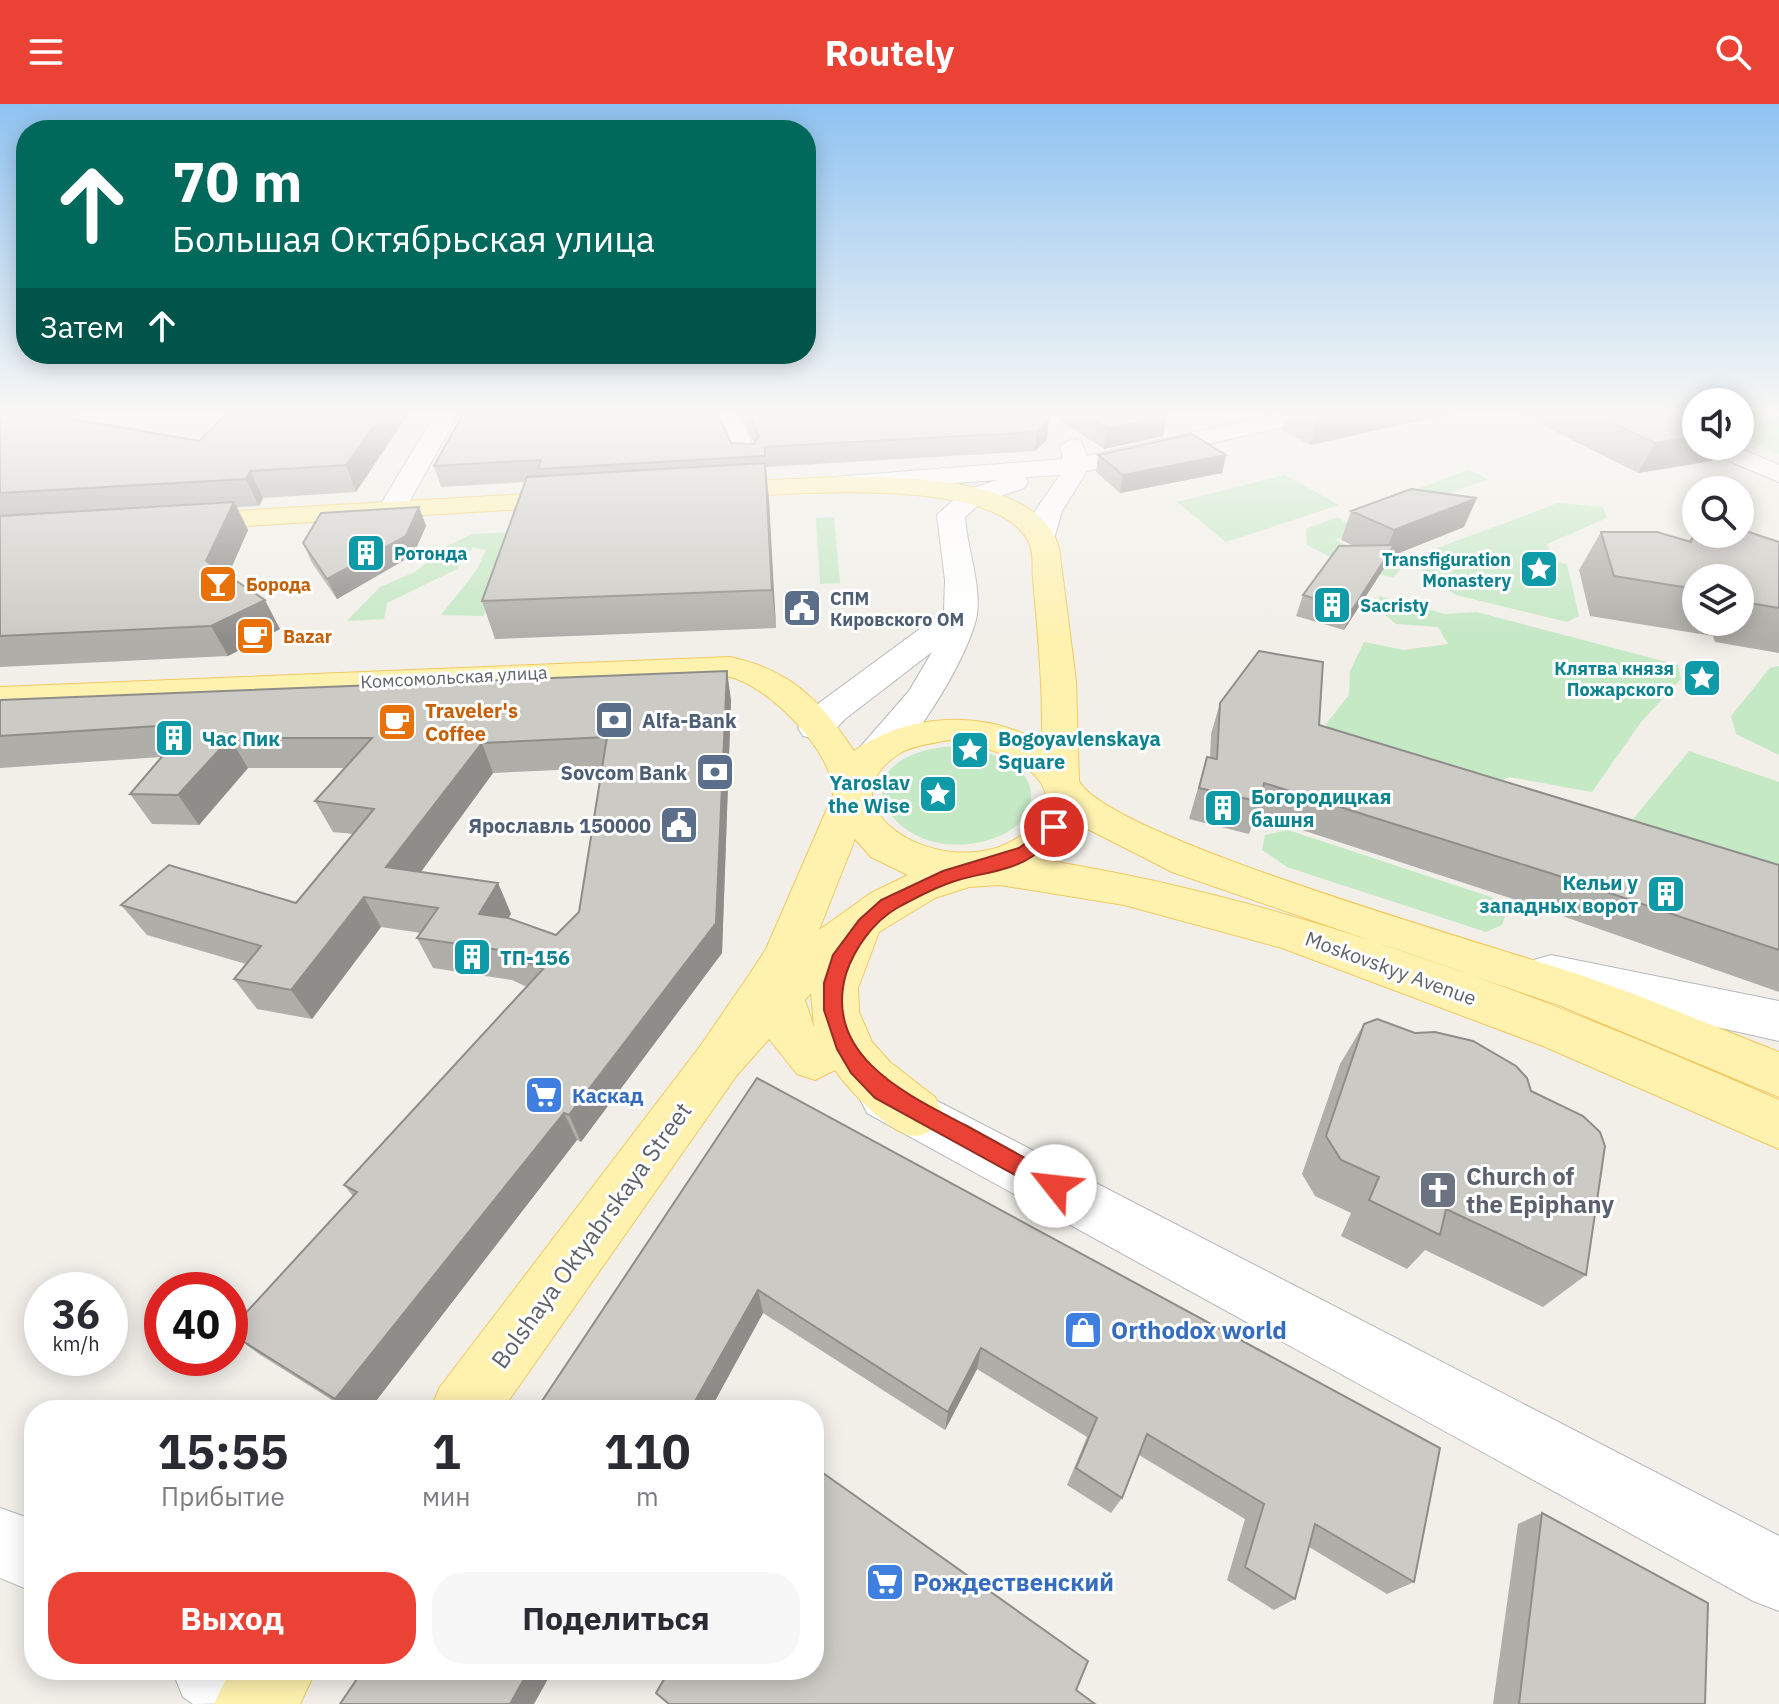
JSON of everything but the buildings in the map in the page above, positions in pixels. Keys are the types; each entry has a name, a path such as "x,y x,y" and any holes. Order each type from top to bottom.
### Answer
{"main road":[{"path":"682,493 751,489"},
{"path":"759,1009 860,924 888,905 950,876 985,868 1025,853 1043,840 1062,812 1061,731 1053,613 1042,540 1020,517 972,497 916,489"},
{"path":"164,523 602,497"},
{"name":"Комсомольская улица","path":"0,698 714,666 748,671 770,680 816,728 846,768 852,791"},
{"path":"759,1009 852,791 856,772 874,753 895,740 925,731 969,730 1016,743 1034,754 1063,787"},
{"name":"Moskovskyy Avenue","path":"1063,787 1098,820 1187,862 1476,957 1671,1029 1779,1075"},
{"path":"852,791 861,823 883,846 928,865 985,868"},
{"name":"Moskovskyy Avenue","path":"985,868 1155,893 1279,928 1520,1015 1779,1125"},
{"path":"888,905 865,925 842,955 834,983 834,1010 844,1043 858,1066 883,1092 916,1113"},
{"name":"Bolshaya Oktyabrskaya Street","path":"470,1400 759,1009"}],"street":[{"path":"392,509 404,489"},
{"path":"874,753 911,713 955,643 961,614 961,587 951,515 972,497 1001,489"},
{"path":"1042,540 1045,513 1065,489"},
{"path":"816,728 832,711 961,614"},
{"path":"1476,957 1779,1021"},
{"path":"759,1009 815,1059 1779,1575"},
{"path":"0,1543 24,1552"}],"green space":[{"path":"1230,489 1310,489 1339,505 1226,542 1177,502"},
{"path":"1418,489 1462,489 1374,521 1357,511"},
{"path":"1558,503 1603,507 1607,518 1547,544 1553,561 1567,564 1579,616 1567,622 1456,595 1421,573 1432,550"},
{"path":"834,517 840,583 820,584 816,518"},
{"path":"1338,517 1355,530 1335,540 1382,562 1391,560 1404,565 1393,578 1340,562 1307,545 1306,529"},
{"path":"518,532 494,599 483,616 441,615 476,571 486,550 473,547 457,569 387,603 384,619 347,621 380,587 415,572 447,546 472,534"},
{"path":"1379,596 1445,614 1477,612 1678,665 1681,679 1641,722 1592,792 1509,777 1483,790 1338,746 1326,724 1349,695 1350,671 1364,642 1404,650 1448,644 1438,627 1396,624 1377,608"},
{"path":"1779,666 1779,755 1736,734 1731,716 1770,668"},
{"path":"951,746 991,754 1017,768 1026,778 1030,804 1026,815 1013,828 997,837 962,845 930,841 905,828 888,811 882,791 889,771 911,755"},
{"path":"1689,751 1779,782 1779,876 1624,830"},
{"path":"1288,830 1494,898 1507,911 1502,925 1486,932 1287,867 1262,850 1265,835"}],"place":[{"name":"Ротонда","path":"366,553"},
{"name":"Transfiguration Monastery","path":"1539,569"},
{"name":"Борода","path":"218,584"},
{"name":"Sacristy","path":"1332,605"},
{"name":"СПМ Кировского ОМ","path":"802,608"},
{"name":"Bazar","path":"255,636"},
{"name":"Клятва князя Пожарского","path":"1702,678"},
{"name":"Alfa-Bank","path":"614,720"},
{"name":"Traveler's Coffee","path":"397,722"},
{"name":"Час Пик","path":"174,738"},
{"name":"Bogoyavlenskaya Square","path":"970,750"},
{"name":"Sovcom Bank","path":"715,772"},
{"name":"Yaroslav the Wise","path":"938,794"},
{"name":"Богородицкая башня","path":"1223,808"},
{"name":"Ярославль 150000","path":"679,825"},
{"name":"Кельи у западных ворот","path":"1666,894"},
{"name":"ТП-156","path":"472,957"},
{"name":"Каскад","path":"544,1095"},
{"name":"Church of the Epiphany","path":"1438,1190"},
{"name":"Orthodox world","path":"1083,1330"},
{"name":"Рождественский","path":"885,1582"}],"route":[{"path":"1054,827 1025,853 985,868 950,876 888,905 865,925 842,955 834,983 834,1010 844,1043 858,1066 883,1092 916,1113 1055,1186"}]}
